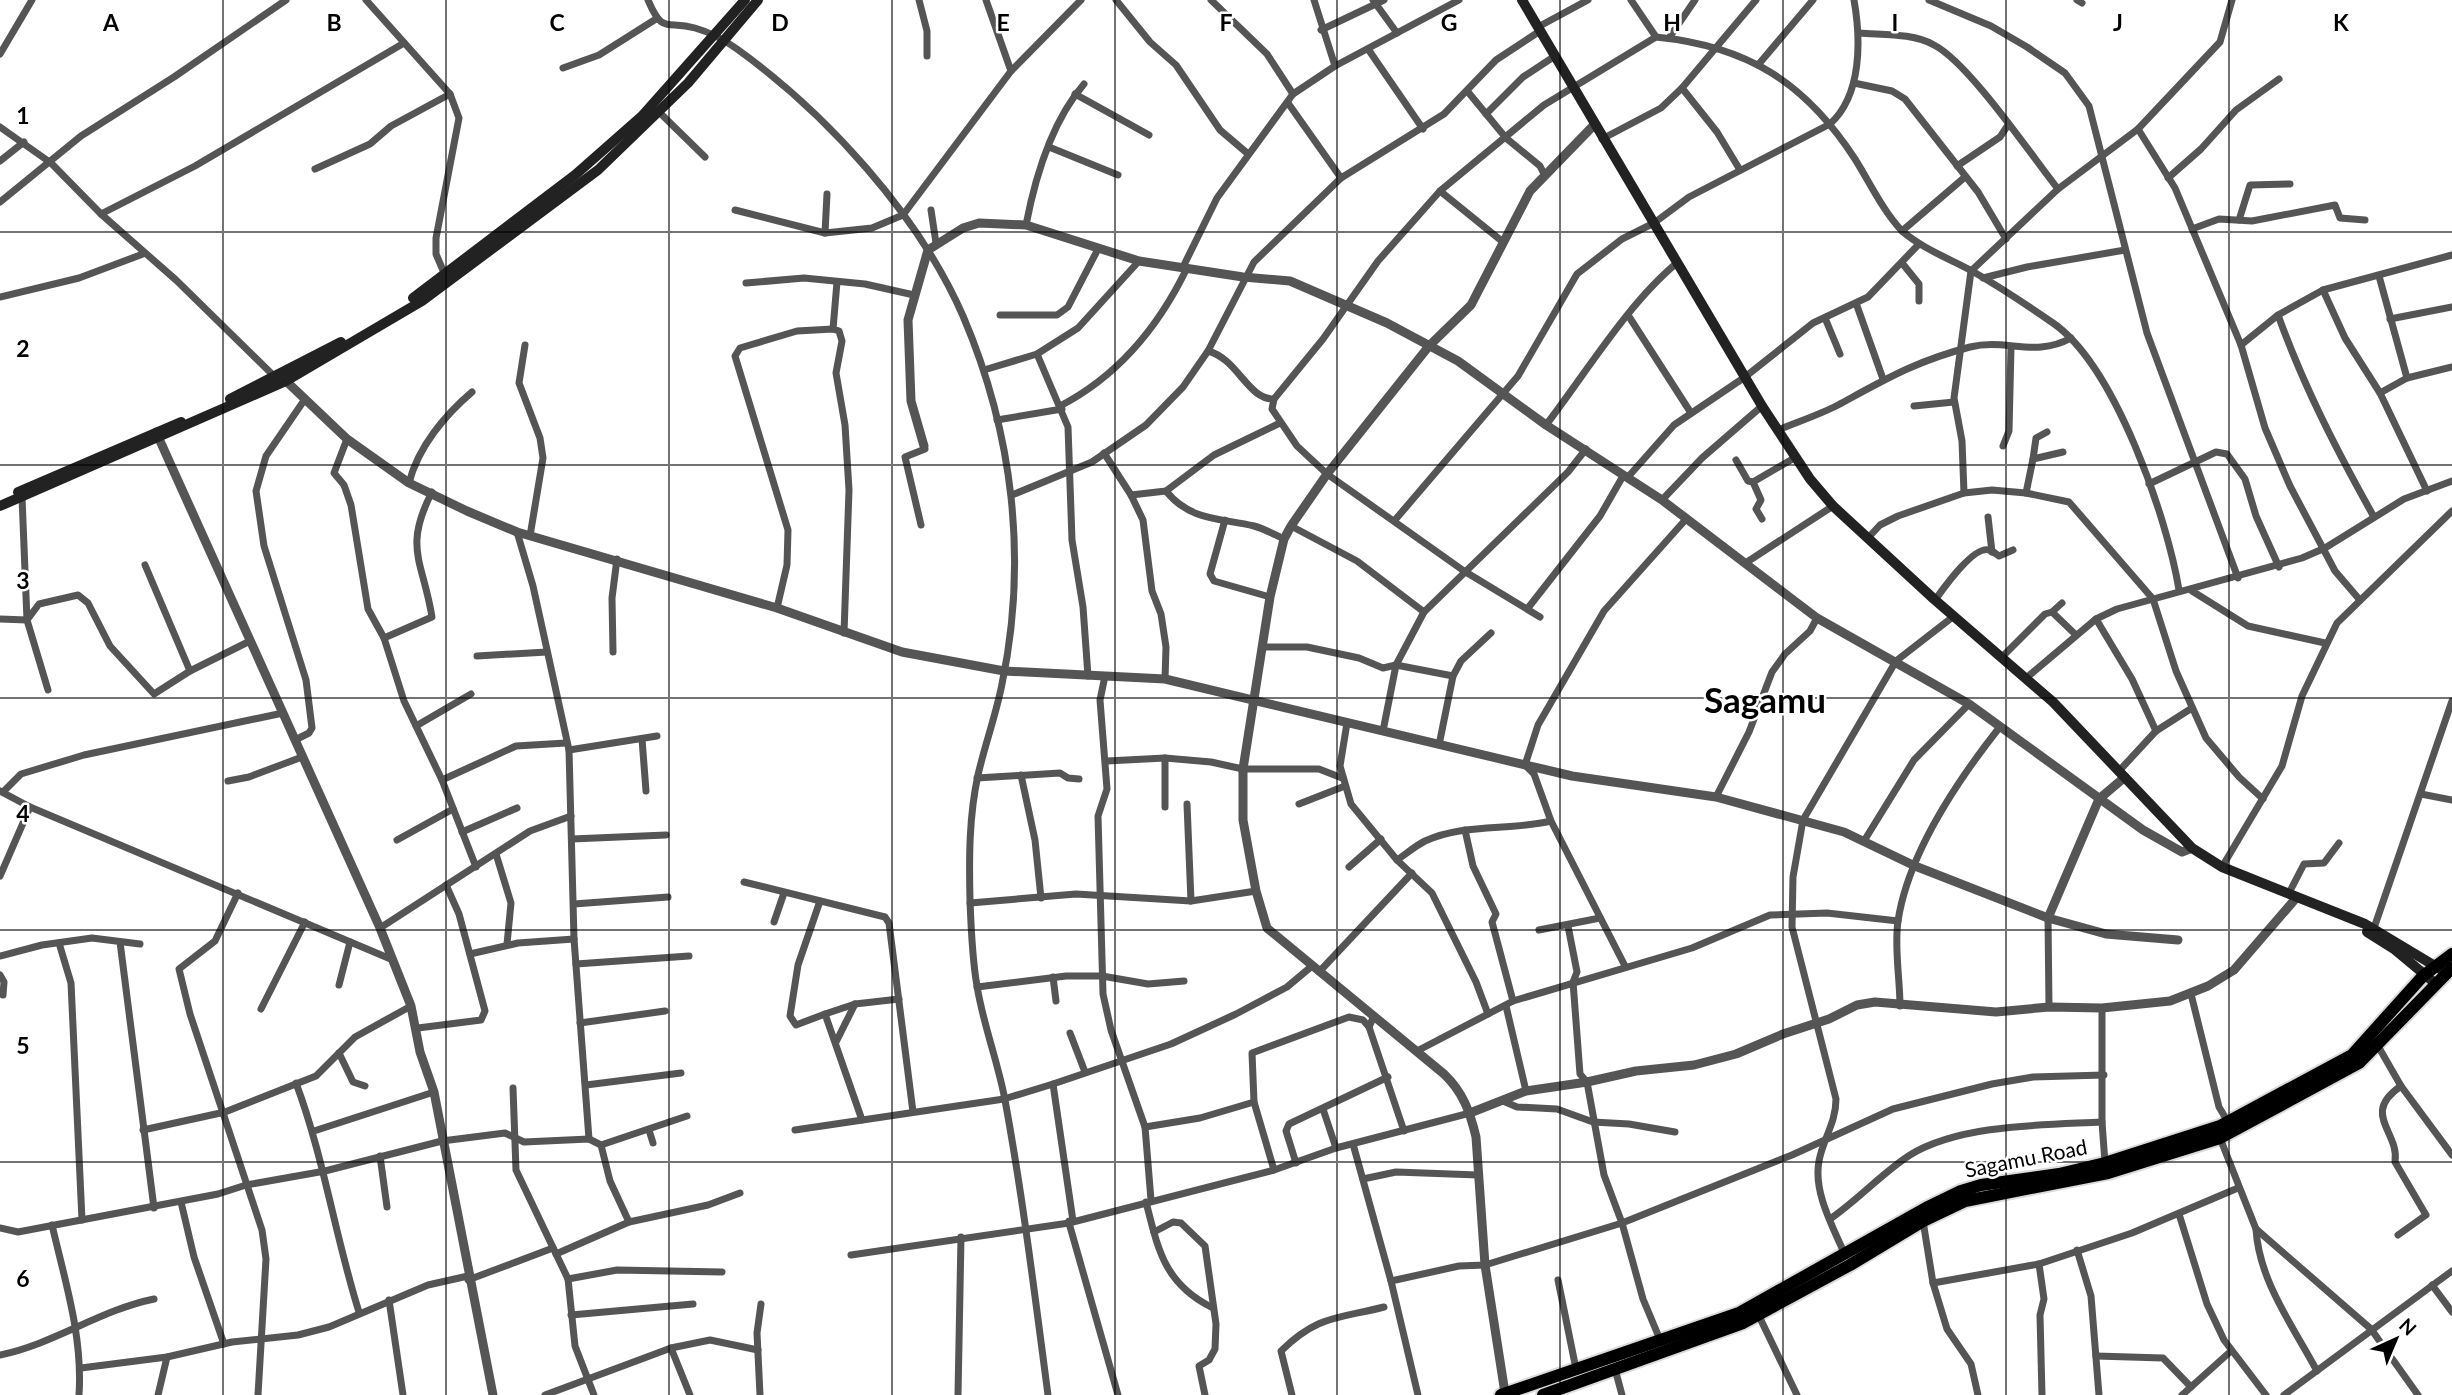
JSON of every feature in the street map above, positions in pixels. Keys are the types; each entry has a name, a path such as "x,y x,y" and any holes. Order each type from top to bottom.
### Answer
{"highway":[{"name":"Sagamu Road","path":"1503,1394 1661,1342 1761,1304 1926,1208 1961,1191 2105,1163 2199,1135 2228,1122 2352,1055 2423,976 2435,964 2452,954"},
{"name":"Sagamu Road","path":"1543,1395 1743,1323 1850,1265 1923,1221 1983,1195 2096,1176 2220,1138 2348,1071 2378,1046 2444,975"}],"main road":[{"path":"0,506 157,436 275,377 346,339 418,295 575,175 642,116 715,37 744,0"},
{"path":"0,499 286,382 422,300 505,242 598,170 660,113 758,0"},
{"path":"1522,0 1762,406 1833,506 1935,600 2053,702 2192,848 2222,867 2374,928 2435,964 2444,975"},
{"path":"2353,920 2405,958 2423,976 2444,975"}],"street":[{"path":"0,54 3,43 32,0"},
{"path":"0,202 81,136 174,77 286,0"},
{"path":"366,0 450,94 459,118 436,237 436,254 444,275"},
{"path":"648,0 656,19 670,27 694,27 725,41 829,128 881,183 928,250 962,313 984,370 1012,495 1017,587 1004,671 977,778 969,842 970,904 977,987 1004,1099 1048,1395"},
{"path":"919,0 927,31 927,56"},
{"path":"986,0 1012,71"},
{"path":"735,210 825,233 872,228 903,215 1012,71 1081,0"},
{"path":"1116,0 1150,42 1176,65 1220,130 1248,153"},
{"path":"1211,0 1267,54 1293,94"},
{"path":"1314,0 1320,13 1321,30 1335,66"},
{"path":"1321,30 1374,2 1384,0"},
{"path":"997,420 1061,407 1099,382 1132,351 1174,294 1217,198 1293,94 1335,66 1459,0"},
{"path":"1012,495 1069,472 1146,425 1169,403 1208,351 1226,321 1243,277 1254,262 1341,178 1423,129 1468,92 1496,60 1539,29 1588,0"},
{"path":"1632,0 1656,37"},
{"path":"1669,38 1695,0"},
{"path":"1602,139 1661,108 1682,88 1756,0"},
{"path":"1758,65 1813,0"},
{"path":"1395,520 1488,413 1501,392 1518,376 1577,274 1622,239 1654,223 1689,197 1829,124 1839,116 1854,83 1859,33 1854,0"},
{"path":"1929,0 1992,26 2065,73 2089,106 2147,334 2238,578"},
{"path":"1964,493 1962,441 1954,402 1958,352 1971,271 2058,190 2138,129 2220,42 2232,0"},
{"path":"1374,2 1397,33"},
{"path":"563,68 599,55 656,19"},
{"path":"1859,33 1912,37 1933,44 1956,63 2058,190"},
{"path":"1540,617 1464,571 1327,474 1297,446 1280,423 1272,409 1274,399 1323,339 1346,303 1440,191 1573,85 1656,37 1729,50 1758,65 1815,104 1902,231 1919,245 1983,278 2057,325 2071,338 2105,385 2149,484 2174,555 2179,590"},
{"path":"101,214 195,166 404,43"},
{"path":"1368,49 1423,129"},
{"path":"1486,114 1522,77 1555,56"},
{"path":"2168,178 2201,149 2236,110 2279,79"},
{"path":"1854,83 1899,94 1957,166 2006,239"},
{"path":"1026,225 1033,187 1049,147 1075,94 1084,84"},
{"path":"1682,88 1727,145 1740,170"},
{"path":"1468,92 1506,138 1540,166 1544,174"},
{"path":"315,169 370,144 391,126 450,94"},
{"path":"1075,94 1149,135"},
{"path":"1288,103 1341,178"},
{"path":"660,113 705,158"},
{"path":"1404,1131 1371,1023 1316,969 1267,928 1256,891 1243,820 1243,769 1270,597 1284,539 1291,526 1327,474 1429,346 1471,306 1531,191 1544,174 1594,125"},
{"path":"1957,166 2000,137 2008,125"},
{"path":"0,127 51,163 101,214 143,254 176,280 275,377"},
{"path":"2138,129 2168,178 2192,229 2241,345 2265,428 2290,486 2335,571 2359,599"},
{"path":"0,161 24,142"},
{"path":"1049,147 1118,175"},
{"path":"1902,231 1965,177"},
{"path":"2239,220 2250,185 2290,184"},
{"path":"1440,191 1503,242"},
{"path":"825,233 827,194"},
{"path":"2192,229 2219,219 2252,221 2335,205 2340,218 2365,220"},
{"path":"931,210 936,243"},
{"path":"921,524 905,457 925,449 911,401 908,320 928,250 936,243 963,228 979,223 1026,225 1139,261 1243,277 1290,281 1346,303 1458,361 1546,425 1662,500 1747,562 1817,618 1969,705 2099,799 2182,852 2192,848"},
{"path":"1528,608 1600,516 1625,477 1674,425 1745,377 1778,349 1825,318 1881,287 1919,245"},
{"path":"1000,315 1058,315 1068,307 1082,284 1098,249"},
{"path":"1983,278 2125,250"},
{"path":"0,296 79,278 143,254"},
{"path":"2241,345 2278,315 2323,290 2452,255"},
{"path":"984,370 1037,354 1078,328 1139,261"},
{"path":"1546,425 1628,315 1656,281 1678,262"},
{"path":"1902,263 1919,284 1919,301"},
{"path":"2379,276 2407,378"},
{"path":"746,283 804,278 865,284 914,295"},
{"path":"833,330 837,282"},
{"path":"2323,290 2345,338 2380,393 2427,491"},
{"path":"1856,303 1883,379"},
{"path":"2390,319 2452,307"},
{"path":"1628,315 1691,412"},
{"path":"2278,315 2301,378 2341,460 2374,517"},
{"path":"1825,318 1840,354"},
{"path":"777,608 787,565 788,530 735,356 740,348 797,331 839,331 842,341 836,373 845,425 849,490 844,633"},
{"path":"1778,430 1836,407 1901,369 1979,345 2044,349 2071,338"},
{"path":"525,345 519,383 540,438 543,457 530,536"},
{"path":"2003,446 2009,431 2011,347"},
{"path":"1208,351 1221,354 1238,369 1245,381 1261,397 1274,399"},
{"path":"1037,354 1068,427 1072,540 1083,607 1088,676"},
{"path":"2380,393 2407,378 2452,367"},
{"path":"286,382 347,439 409,482 517,532 617,559 777,608 902,652 1004,671 1165,679 1572,776 1716,797 1803,820 1864,841 1915,866 2048,918 2106,934 2178,940"},
{"path":"409,482 414,463 449,412 472,392"},
{"path":"295,740 309,733 312,728 306,680 264,546 256,491 266,456 305,399"},
{"path":"1914,406 1954,402"},
{"path":"1662,500 1702,458 1762,406"},
{"path":"1131,495 1166,491 1214,455 1280,423"},
{"path":"2026,493 2034,441 2048,432"},
{"path":"157,436 380,928 411,1006 418,1028 420,1052 434,1092 492,1395"},
{"path":"347,439 334,473 344,485 351,505 368,610 384,638 404,701 442,780 477,867"},
{"path":"1383,731 1396,665 1424,612 1568,472 1586,449"},
{"path":"2033,459 2063,452"},
{"path":"2149,484 2217,452 2227,454 2235,461 2245,479 2256,516 2279,567"},
{"path":"1104,453 1131,495 1143,520 1152,591 1161,614 1166,647 1165,679"},
{"path":"1753,482 1796,457"},
{"path":"1736,460 1748,481 1753,482 1761,500 1756,509 1762,519"},
{"path":"2025,679 2096,619 2117,609 2179,590 2192,590 2279,567 2325,548 2404,499 2452,481"},
{"path":"1868,538 1880,525 1898,516 1964,493 1992,490 2026,493 2060,499 2076,508 2153,599 2165,641 2192,708 2211,744 2263,799"},
{"path":"1166,491 1188,512 1202,518 1258,527 1284,539"},
{"path":"384,638 432,617 415,533 419,517 432,492"},
{"path":"22,497 27,620 48,690"},
{"path":"1747,562 1833,506"},
{"path":"2222,867 2282,766 2302,696 2337,622 2452,511"},
{"path":"1988,517 1992,552"},
{"path":"1524,765 1538,725 1604,611 1687,519"},
{"path":"1225,520 1210,573 1214,581 1270,597"},
{"path":"1291,526 1357,561 1424,612"},
{"path":"517,532 568,747 574,939 589,1139"},
{"path":"1935,600 1981,550 1999,556 2013,550"},
{"path":"613,652 612,598 617,559"},
{"path":"145,565 190,671"},
{"path":"2192,590 2248,626 2325,643"},
{"path":"27,620 39,604 78,595 88,603 110,646 154,694 190,671 250,641"},
{"path":"2001,658 2045,614 2053,612 2062,603"},
{"path":"2053,612 2076,635"},
{"path":"1845,1255 1818,1179 1819,1162 1834,1122 1836,1099 1790,914 1793,877 1803,820 1896,661 1954,616"},
{"path":"1716,797 1749,733 1772,672 1784,654 1810,631 1817,618"},
{"path":"0,619 27,620"},
{"path":"2096,619 2132,679 2156,731"},
{"path":"1439,745 1453,676 1461,660 1491,633"},
{"path":"1263,648 1307,647 1359,658 1383,667 1396,665 1453,676"},
{"path":"477,656 547,652"},
{"path":"1105,676 1100,699 1102,739 1107,761 1107,789 1098,816 1105,1006 1145,1127 1149,1201 1160,1259 1185,1291 1211,1307"},
{"path":"416,726 471,694"},
{"path":"2374,928 2452,701"},
{"path":"1864,841 1914,760 1969,705"},
{"path":"2049,1007 2048,918 2099,799 2156,731 2192,708"},
{"path":"283,713 135,747 84,755 21,774 1,792 30,807 394,961"},
{"path":"1347,723 1340,765 1351,804 1397,860 1432,893 1450,926 1488,1014"},
{"path":"1900,1006 1898,921 1915,866 1949,797 1999,728"},
{"path":"442,780 516,746 568,747 657,736"},
{"path":"642,739 646,791"},
{"path":"228,781 249,777 302,757"},
{"path":"1107,761 1165,758 1211,762 1243,769 1318,769 1343,782"},
{"path":"1165,758 1165,807"},
{"path":"1524,765 1534,774 1551,821 1625,966"},
{"path":"977,778 1060,773 1068,778 1079,779"},
{"path":"1021,775 1035,840 1041,898"},
{"path":"1299,804 1343,782"},
{"path":"2421,794 2452,800"},
{"path":"1187,804 1191,901"},
{"path":"0,876 30,807"},
{"path":"462,832 517,808"},
{"path":"397,840 453,809"},
{"path":"380,928 530,831 571,816"},
{"path":"1397,860 1423,842 1465,830 1531,826 1551,821"},
{"path":"1465,830 1474,866 1496,914 1492,922 1526,1091"},
{"path":"572,839 666,835"},
{"path":"1349,867 1381,839"},
{"path":"851,1255 1071,1222 1274,1170 1336,1148 1470,1113 1526,1091 1636,1071 1695,1065 1726,1057 1857,1005 1875,1002 1996,1012 2049,1007 2102,1009 2170,1001 2191,994 2234,970 2293,895 2304,864 2324,863 2339,843"},
{"path":"496,854 511,903 508,944"},
{"path":"795,1130 1004,1099 1171,1044 1236,1014 1316,969 1412,873"},
{"path":"744,882 885,916 889,923 913,1112"},
{"path":"418,1028 481,1020 485,1011 459,914 446,885"},
{"path":"970,904 1101,895 1191,901 1256,891"},
{"path":"238,893 215,941 179,969 190,1014 225,1112 262,1230 266,1259 258,1395"},
{"path":"775,922 784,893"},
{"path":"574,904 668,897"},
{"path":"820,901 798,965 790,1016 796,1025 855,1004 899,999"},
{"path":"1417,1051 1510,1004 1625,966 1692,948 1770,915 1827,913 1898,921"},
{"path":"1539,930 1600,918"},
{"path":"261,1009 305,922"},
{"path":"1568,926 1577,972 1573,982 1580,1074 1587,1082 1604,1175 1622,1223 1643,1299 1661,1342"},
{"path":"0,956 92,938 140,944"},
{"path":"470,954 508,944 574,939"},
{"path":"120,942 154,1208"},
{"path":"339,985 350,942"},
{"path":"59,943 71,983 82,1220"},
{"path":"576,964 689,956"},
{"path":"0,975 4,982 2,995"},
{"path":"977,987 1053,978 1102,976 1148,984 1184,981"},
{"path":"1053,978 1056,1001"},
{"path":"2191,994 2219,1107 2228,1122"},
{"path":"836,1042 855,1004"},
{"path":"143,1130 225,1112 316,1076 355,1037 411,1006"},
{"path":"2102,1009 2102,1122 2105,1163"},
{"path":"580,1023 665,1011"},
{"path":"825,1014 862,1120"},
{"path":"1274,1170 1254,1102 1252,1054 1349,1017 1371,1023 1417,1051 1454,1083 1470,1113 1476,1137 1485,1265 1503,1394"},
{"path":"1070,1032 1085,1072"},
{"path":"2378,1046 2401,1086 2452,1155"},
{"path":"339,1054 353,1082 365,1086"},
{"path":"586,1085 681,1073"},
{"path":"1391,1281 1459,1266 1485,1265 1622,1223 1792,1155 1893,1109 1992,1084 2033,1077 2104,1075"},
{"path":"1296,1163 1286,1127 1388,1077"},
{"path":"296,1083 314,1131 325,1171 333,1224 359,1312"},
{"path":"1053,1084 1071,1222 1118,1395"},
{"path":"2398,1235 2426,1215 2395,1162 2396,1155 2382,1122 2383,1109 2388,1099 2401,1086"},
{"path":"513,1088 516,1170 568,1279 575,1346 594,1395"},
{"path":"314,1131 434,1092"},
{"path":"1503,1101 1517,1107 1557,1109 1593,1122 1629,1124 1675,1132"},
{"path":"1145,1127 1200,1118 1254,1102"},
{"path":"1323,1109 1336,1148"},
{"path":"0,1228 18,1232 154,1208 246,1185 325,1171 442,1141 505,1133 524,1142 589,1139 601,1145 687,1116"},
{"path":"1830,1219 1862,1197 1902,1161 1929,1147 1984,1132 2037,1125 2102,1122"},
{"path":"649,1130 653,1143"},
{"path":"2220,1138 2256,1229 2257,1250 2275,1295 2318,1370"},
{"path":"1353,1144 1391,1281 1418,1395"},
{"path":"601,1145 610,1181 629,1222"},
{"path":"380,1156 387,1207"},
{"path":"1363,1179 1396,1172 1478,1175"},
{"path":"1933,1283 2039,1264 2179,1214 2238,1188"},
{"path":"81,1368 167,1357 224,1344 298,1335 329,1327 428,1285 468,1278 555,1251 629,1222 708,1205 740,1193"},
{"path":"181,1202 194,1257 224,1344"},
{"path":"2179,1214 2207,1304 2231,1351 2266,1395"},
{"path":"1923,1221 1933,1283 1947,1329 1971,1364 1979,1395"},
{"path":"1154,1232 1173,1222 1181,1223 1205,1246 1211,1307 1216,1324 1215,1349 1209,1360 1199,1366 1205,1395"},
{"path":"52,1225 75,1328 81,1368 79,1395"},
{"path":"2256,1229 2371,1329 2418,1395"},
{"path":"957,1395 961,1237"},
{"path":"2257,1250 2269,1240"},
{"path":"2077,1250 2091,1296 2099,1395"},
{"path":"2039,1264 2044,1298 2040,1323 2042,1395"},
{"path":"568,1279 617,1270 722,1272"},
{"path":"2284,1395 2452,1271"},
{"path":"1558,1280 1576,1369"},
{"path":"2432,1286 2452,1312"},
{"path":"0,1354 27,1350 128,1304 154,1299"},
{"path":"389,1300 403,1395"},
{"path":"571,1315 693,1304"},
{"path":"760,1395 758,1350 761,1304"},
{"path":"1292,1395 1281,1351 1303,1330 1316,1323 1384,1307"},
{"path":"1758,1314 1797,1395"},
{"path":"545,1395 671,1348 710,1340 758,1350"},
{"path":"671,1348 690,1395"},
{"path":"2182,1395 2231,1351"},
{"path":"2096,1356 2164,1358 2191,1387"},
{"path":"158,1395 167,1357"},
{"path":"1615,1369 1622,1395"}],"district":[{"name":"Sagamu","path":"1765,701"}]}
